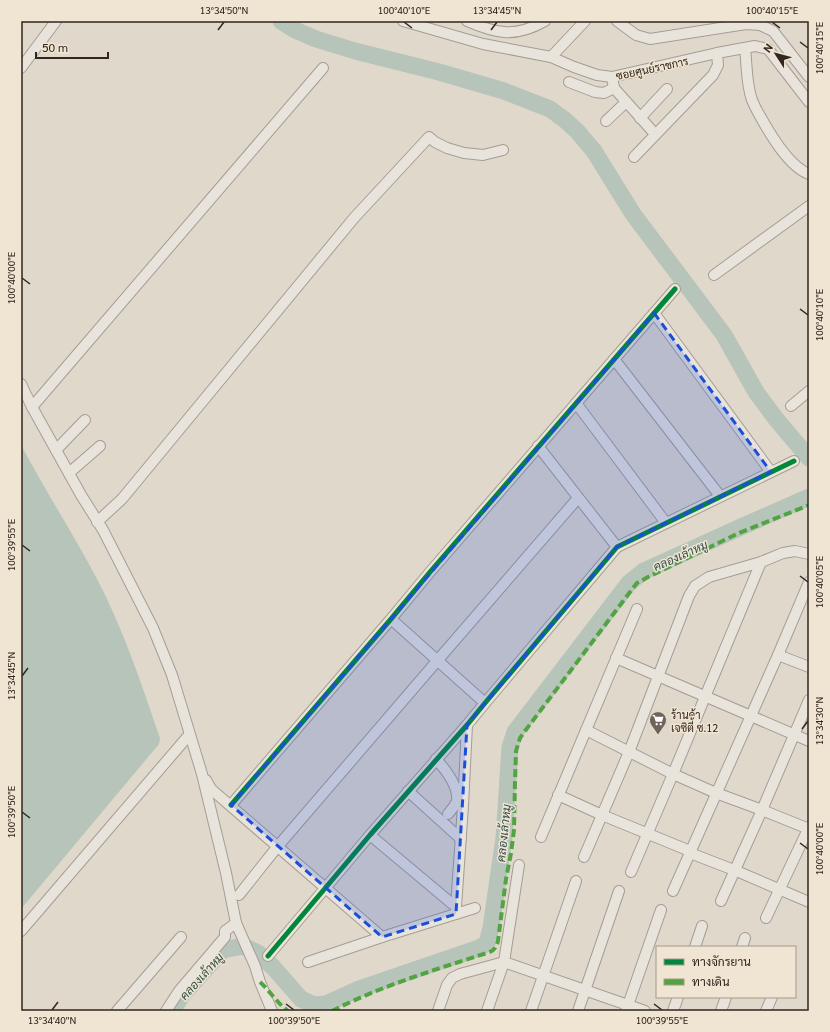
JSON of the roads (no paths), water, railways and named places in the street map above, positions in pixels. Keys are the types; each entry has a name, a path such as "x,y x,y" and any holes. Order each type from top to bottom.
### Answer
{"street":[{"path":"21,68 56,21"},
{"name":"ซอยศูนย์ราชการ","path":"402,21 483,44 551,57 597,75 612,77 717,53 755,46 768,49 809,102"},
{"path":"467,21 495,31 511,33 536,26 545,21"},
{"path":"551,57 585,21"},
{"path":"617,21 636,35 650,39 746,24 760,25 773,31 809,76"},
{"path":"701,31 710,21"},
{"path":"745,48 748,82 755,106 767,128 787,157 809,174"},
{"path":"634,157 713,75 718,65 717,53"},
{"path":"32,407 323,68"},
{"path":"612,77 614,88 655,134"},
{"path":"569,82 595,92 604,93 614,88"},
{"path":"640,118 667,89"},
{"path":"606,121 626,102"},
{"path":"97,522 122,499 354,218 429,137 435,142 448,148 464,152 484,155 503,150"},
{"path":"714,275 809,206"},
{"path":"231,805 538,446 675,289"},
{"path":"654,313 771,472"},
{"path":"614,358 720,496"},
{"path":"21,384 32,407 81,495 103,530 153,628 172,675 202,774 238,926 272,1011"},
{"path":"791,406 809,391"},
{"path":"576,403 666,523"},
{"path":"56,450 84,420"},
{"path":"69,473 100,446"},
{"path":"538,446 617,548"},
{"path":"268,956 325,887 467,725 617,548 720,496 794,461"},
{"path":"239,895 278,846 578,498"},
{"path":"584,857 630,752 689,596 695,586 709,577 760,562 783,553 795,551 809,554"},
{"path":"631,872 760,562"},
{"path":"673,891 809,582"},
{"path":"541,837 637,609"},
{"path":"391,619 485,702"},
{"path":"778,655 809,667"},
{"path":"616,658 809,741"},
{"path":"720,901 762,810 809,700"},
{"path":"456,910 467,725"},
{"path":"586,730 673,774 716,793 809,828 766,918"},
{"path":"21,931 190,735"},
{"path":"436,759 450,776 456,790 457,800 448,814"},
{"path":"202,774 211,789 382,937"},
{"path":"408,791 461,839"},
{"path":"558,795 809,902"},
{"path":"370,835 456,910"},
{"path":"487,1011 504,962 519,865"},
{"path":"531,1011 576,881"},
{"path":"578,1011 619,892"},
{"path":"308,962 456,910 475,908"},
{"path":"627,1008 661,910"},
{"path":"166,1011 179,990 225,937 225,930 238,926"},
{"path":"695,946 702,926"},
{"path":"117,1011 181,937"},
{"path":"438,1011 447,985 452,978 460,974 504,962 585,990 627,1008 645,1011"},
{"path":"673,1011 678,998"},
{"path":"721,1011 726,998"},
{"path":"766,1011 772,998"}],"waterway":[{"path":"281,21 295,30 316,39 504,91 550,109 565,120 577,131 594,151 633,214 724,335 756,392 776,419 809,458"},
{"name":"คลองเล้าหมู","path":"172,1011 183,994 223,950 243,946 258,953 273,967 301,999 314,1005 326,1004 359,989 479,948 487,943 491,928 504,838 510,747 515,732 629,583 644,571 809,497"}],"place":[{"name":"ร้านค้า เจซิตี้ ซ.12","path":"658,735"}]}
